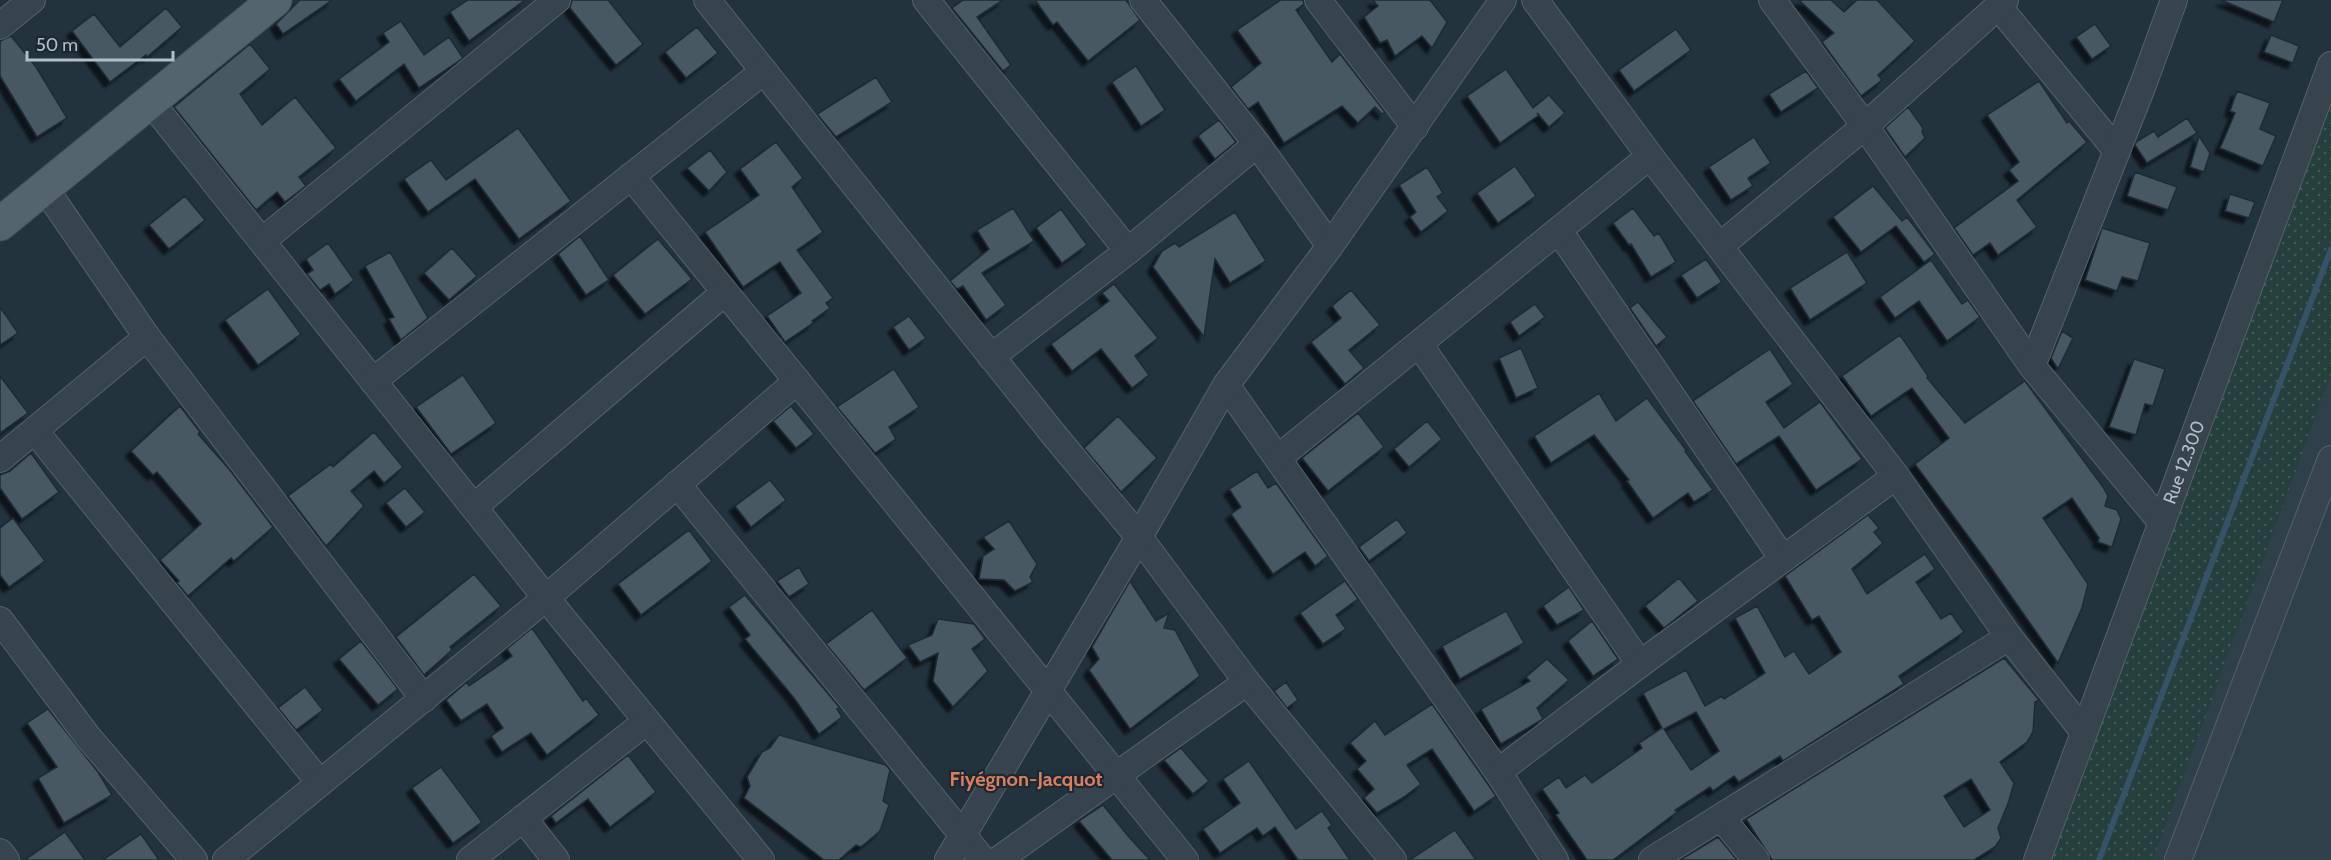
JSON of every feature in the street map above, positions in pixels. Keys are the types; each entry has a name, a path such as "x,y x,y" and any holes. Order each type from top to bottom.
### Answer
{"main road":[{"path":"0,224 275,0"}],"street":[{"path":"0,26 32,0"},
{"path":"262,241 557,0"},
{"path":"707,0 991,357 1139,537 1247,682 1393,860"},
{"path":"926,0 1128,250"},
{"path":"1143,0 1257,144 1329,246"},
{"path":"1318,0 1415,127"},
{"path":"948,860 1226,385 1415,127 1503,0"},
{"path":"1535,0 1650,156 1721,245 1896,476 2009,637 2083,731"},
{"path":"1772,0 1865,126 2032,366 2162,523"},
{"path":"2032,366 2174,0"},
{"path":"1721,245 1865,126 2001,3 2117,151"},
{"name":"Rue 12.300","path":"2037,860 2331,65"},
{"path":"373,381 764,70"},
{"path":"150,100 546,598 761,860"},
{"path":"991,357 1128,250 1257,144"},
{"path":"1278,458 1650,156"},
{"path":"631,176 1185,860"},
{"path":"44,187 147,337 424,699"},
{"path":"1559,231 1783,559"},
{"path":"474,507 725,292"},
{"path":"0,459 147,337"},
{"path":"1419,344 1640,664"},
{"path":"226,860 546,598 797,381"},
{"path":"1226,385 1498,772 1555,860"},
{"path":"35,431 320,783"},
{"path":"2178,860 2331,459"},
{"path":"1498,772 1640,664 1896,476"},
{"path":"676,484 983,860"},
{"path":"0,620 88,737 194,860"},
{"path":"1652,860 2009,637"},
{"path":"998,860 1247,682"},
{"path":"470,860 647,721"},
{"path":"1721,817 1756,860"},
{"path":"523,818 556,860"},
{"path":"0,852 6,860"}],"shaded area":[{"path":"2331,101 2331,860 2050,860"}],"green space":[{"path":"2331,101 2331,374 2153,860 2050,860"}],"building":[{"path":"300,0 332,0 283,34 276,24"},
{"path":"468,0 525,0 469,41 450,12"},
{"path":"572,0 608,0 643,44 616,65 570,8"},
{"path":"963,0 1003,0 977,17 1011,65 1003,71 952,8"},
{"path":"1035,0 1126,0 1140,20 1088,61 1057,22 1053,25"},
{"path":"1281,0 1303,0 1304,4 1296,10 1332,62 1340,54 1385,112 1382,114 1375,107 1358,123 1342,106 1284,143 1258,102 1248,109 1231,87 1261,63 1237,30"},
{"path":"1373,0 1430,0 1447,22 1432,48 1422,36 1395,56 1387,40 1380,43 1364,17 1378,6"},
{"path":"1799,0 1831,0 1844,12 1857,0 1877,0 1915,41 1878,75 1882,80 1861,96 1822,42 1834,33"},
{"path":"2221,0 2283,0 2274,22"},
{"path":"166,8 182,27 147,57 146,55 110,82 72,31 94,14 120,47"},
{"path":"401,21 424,55 449,37 463,58 419,88 404,64 356,101 339,79 389,42 383,33"},
{"path":"2095,24 2111,46 2092,59 2076,37"},
{"path":"697,27 718,53 686,78 665,52"},
{"path":"1676,29 1691,50 1634,91 1619,70"},
{"path":"2271,35 2299,46 2293,63 2264,52"},
{"path":"11,36 36,67 67,118 37,137 0,76 0,41"},
{"path":"250,44 270,69 240,94 262,125 295,97 336,148 299,177 306,186 285,202 277,192 256,210 174,107"},
{"path":"1136,66 1165,110 1141,126 1112,82"},
{"path":"1506,69 1533,108 1549,95 1565,113 1549,127 1539,115 1500,143 1467,96"},
{"path":"1806,71 1818,88 1781,112 1769,94"},
{"path":"876,77 892,102 836,137 817,114"},
{"path":"2039,81 2067,123 2069,121 2087,142 2017,200 2037,227 1998,255 1990,243 1973,255 1954,228 2018,181 2009,170 2019,162 1987,115"},
{"path":"2237,91 2270,103 2260,129 2276,136 2263,166 2220,148 2235,113 2230,111"},
{"path":"1908,107 1923,128 1925,138 1905,157 1885,128"},
{"path":"2187,118 2197,133 2147,163 2135,145 2136,142 2154,131 2158,137"},
{"path":"1219,120 1236,142 1215,159 1198,136"},
{"path":"518,128 571,201 519,239 475,179 428,212 404,179 431,160 446,180"},
{"path":"2199,136 2210,153 2204,172 2190,167"},
{"path":"1754,137 1771,163 1748,178 1753,186 1731,200 1709,167"},
{"path":"776,142 803,178 792,187 823,232 797,250 833,298 826,303 830,308 785,342 767,316 801,293 780,262 743,287 705,232 759,195 740,169"},
{"path":"710,150 727,172 709,191 687,168"},
{"path":"1515,166 1536,196 1498,223 1477,193"},
{"path":"1427,167 1443,193 1437,197 1448,211 1421,232 1410,217 1416,212 1399,185"},
{"path":"2135,172 2177,187 2168,210 2127,196"},
{"path":"1873,186 1902,221 1907,217 1935,254 1924,262 1896,226 1861,252 1833,217"},
{"path":"2230,194 2255,202 2249,218 2225,211"},
{"path":"185,196 205,220 169,249 149,225"},
{"path":"1013,208 1034,241 982,273 1006,305 986,320 963,286 957,289 950,281 989,249 977,230"},
{"path":"1633,208 1654,236 1659,233 1676,262 1651,277 1631,244 1629,245 1613,223"},
{"path":"1061,209 1087,245 1062,263 1036,228"},
{"path":"1235,212 1266,261 1230,283 1215,259 1204,337 1153,267 1162,251 1175,243 1179,247"},
{"path":"2102,228 2150,243 2138,281 2122,277 2117,291 2085,280"},
{"path":"580,236 609,280 586,295 558,254"},
{"path":"658,239 692,279 645,314 613,275"},
{"path":"328,243 354,280 335,294 329,284 320,290 307,274 313,270 306,259"},
{"path":"452,248 477,276 449,300 424,273"},
{"path":"390,252 428,318 401,340 389,319 394,317 365,266"},
{"path":"1847,252 1867,283 1810,320 1790,288"},
{"path":"1706,259 1722,282 1697,298 1681,275"},
{"path":"1931,260 1962,304 1968,300 1980,317 1947,341 1919,301 1895,318 1880,297"},
{"path":"1114,284 1158,338 1135,356 1149,375 1132,388 1101,349 1072,371 1051,344 1109,301 1102,293"},
{"path":"268,289 301,334 258,365 225,320"},
{"path":"1351,290 1380,325 1349,350 1364,368 1345,384 1311,342 1341,318 1332,306"},
{"path":"1638,302 1667,337 1656,346 1630,308"},
{"path":"1535,304 1545,317 1519,336 1510,322"},
{"path":"0,307 18,333 0,345"},
{"path":"909,316 926,338 909,350 893,327"},
{"path":"2062,331 2073,338 2058,369 2051,358"},
{"path":"1900,335 1928,376 1927,378 1965,423 2025,381 2103,487 2108,496 2105,506 2117,510 2121,519 2112,547 2098,542 2099,538 2072,498 2043,518 2088,584 2082,608 2058,663 1915,464 1949,438 1912,388 1871,416 1842,376"},
{"path":"1521,348 1538,388 1516,398 1499,358"},
{"path":"1770,349 1793,384 1766,402 1784,428 1820,402 1862,459 1816,490 1779,436 1736,464 1693,401"},
{"path":"2134,359 2165,369 2153,406 2145,404 2136,435 2109,427"},
{"path":"894,369 919,407 889,427 896,439 875,453 837,407"},
{"path":"463,375 496,423 451,454 416,407"},
{"path":"0,376 28,413 0,433"},
{"path":"1599,393 1616,421 1647,398 1713,490 1694,502 1688,493 1653,518 1627,481 1629,480 1594,435 1551,463 1534,436"},
{"path":"180,406 200,432 198,434 229,469 273,527 234,561 231,558 188,596 177,583 179,581 160,560 201,524 157,472 153,475 131,451"},
{"path":"791,406 814,434 796,448 773,421"},
{"path":"1358,413 1384,447 1328,491 1302,458"},
{"path":"1118,416 1157,458 1121,492 1084,448"},
{"path":"1427,421 1442,439 1409,467 1394,449"},
{"path":"374,432 403,467 384,483 374,471 351,491 364,506 326,546 288,496 331,464 333,467"},
{"path":"31,453 59,492 22,519 0,488 0,475 10,471"},
{"path":"1257,471 1268,488 1276,483 1328,556 1315,566 1305,552 1273,574 1231,514 1241,507 1229,489"},
{"path":"770,480 786,500 751,527 735,506"},
{"path":"405,488 425,512 406,527 386,503"},
{"path":"1868,515 1879,528 1874,532 1883,543 1852,569 1867,594 1925,554 1935,569 1916,582 1941,619 1951,613 1964,632 1899,676 1904,684 1783,761 1780,756 1739,782 1734,776 1713,791 1710,787 1675,810 1677,812 1613,860 1587,860 1556,815 1559,813 1542,789 1559,777 1566,788 1585,775 1592,783 1642,748 1639,743 1662,728 1643,693 1686,670 1705,706 1722,696 1724,699 1765,673 1735,618 1757,606 1785,657 1794,651 1809,674 1841,652 1819,616 1812,620 1785,576","holes":["1696,712 1719,751 1691,770 1664,729"]},
{"path":"13,518 45,561 9,587 0,575 0,528"},
{"path":"1397,519 1407,533 1369,561 1359,547"},
{"path":"1009,521 1037,564 1030,577 1033,582 1015,591 1004,580 979,579 983,556 994,549 983,537"},
{"path":"689,530 712,561 641,615 618,584"},
{"path":"799,567 809,584 789,597 777,581"},
{"path":"474,574 501,606 450,647 452,650 424,675 396,637"},
{"path":"1679,578 1698,601 1664,628 1645,606"},
{"path":"1130,581 1156,621 1169,613 1164,628 1175,630 1200,676 1130,729 1089,670 1099,659 1092,647"},
{"path":"1345,581 1358,599 1336,615 1346,629 1323,644 1300,613"},
{"path":"1569,587 1584,610 1557,625 1543,606"},
{"path":"745,595 840,708 837,709 842,717 819,734 794,698 745,639 750,635 729,607"},
{"path":"872,610 907,658 864,690 826,644"},
{"path":"1506,611 1524,643 1460,679 1442,646"},
{"path":"938,619 974,624 985,639 972,649 988,671 953,707 933,681 938,653 920,662 908,645 932,635"},
{"path":"1592,621 1618,659 1593,676 1568,641"},
{"path":"532,628 583,701 586,698 599,715 547,755 531,733 502,752 491,736 503,728 487,704 461,721 446,700 467,682 469,686 512,656 507,649"},
{"path":"361,641 398,689 378,705 339,659"},
{"path":"2004,658 2039,700 2035,702 2033,732 2027,742 2000,762 2014,783 1998,828 2001,838 1995,847 1974,860 1772,860 1746,819","holes":["1971,779 1990,810 1964,827 1944,796"]},
{"path":"1547,659 1569,680 1537,708 1543,719 1501,744 1481,709 1530,681 1526,677"},
{"path":"1286,682 1298,700 1287,708 1274,691"},
{"path":"305,687 323,710 296,730 278,708"},
{"path":"1432,704 1496,796 1474,811 1432,749 1407,765 1421,784 1377,813 1364,798 1374,789 1357,769 1366,761 1350,743 1375,721 1385,735"},
{"path":"48,709 98,772 112,795 64,823 38,778 57,767 27,723"},
{"path":"779,735 886,765 890,770 883,801 889,805 880,831 861,847 856,845 839,860 824,860 744,798 750,786 747,777 762,752 770,748"},
{"path":"1181,748 1209,781 1193,794 1164,760"},
{"path":"628,755 656,792 610,827 588,799 556,823 551,816"},
{"path":"1249,761 1296,829 1322,811 1332,825 1328,828 1350,860 1298,860 1275,827 1263,836 1257,828 1220,853 1203,829 1240,803 1223,779"},
{"path":"441,767 482,822 453,843 412,788"},
{"path":"1103,805 1150,860 1112,860 1079,821"},
{"path":"1455,830 1476,860 1410,860"},
{"path":"65,832 85,860 25,860"},
{"path":"141,834 159,860 103,860"},
{"path":"1718,837 1737,860 1680,860"}],"waterway":[{"path":"2099,860 2331,249"}],"district":[{"name":"Fiyégnon-Jacquot","path":"1026,779"}]}
